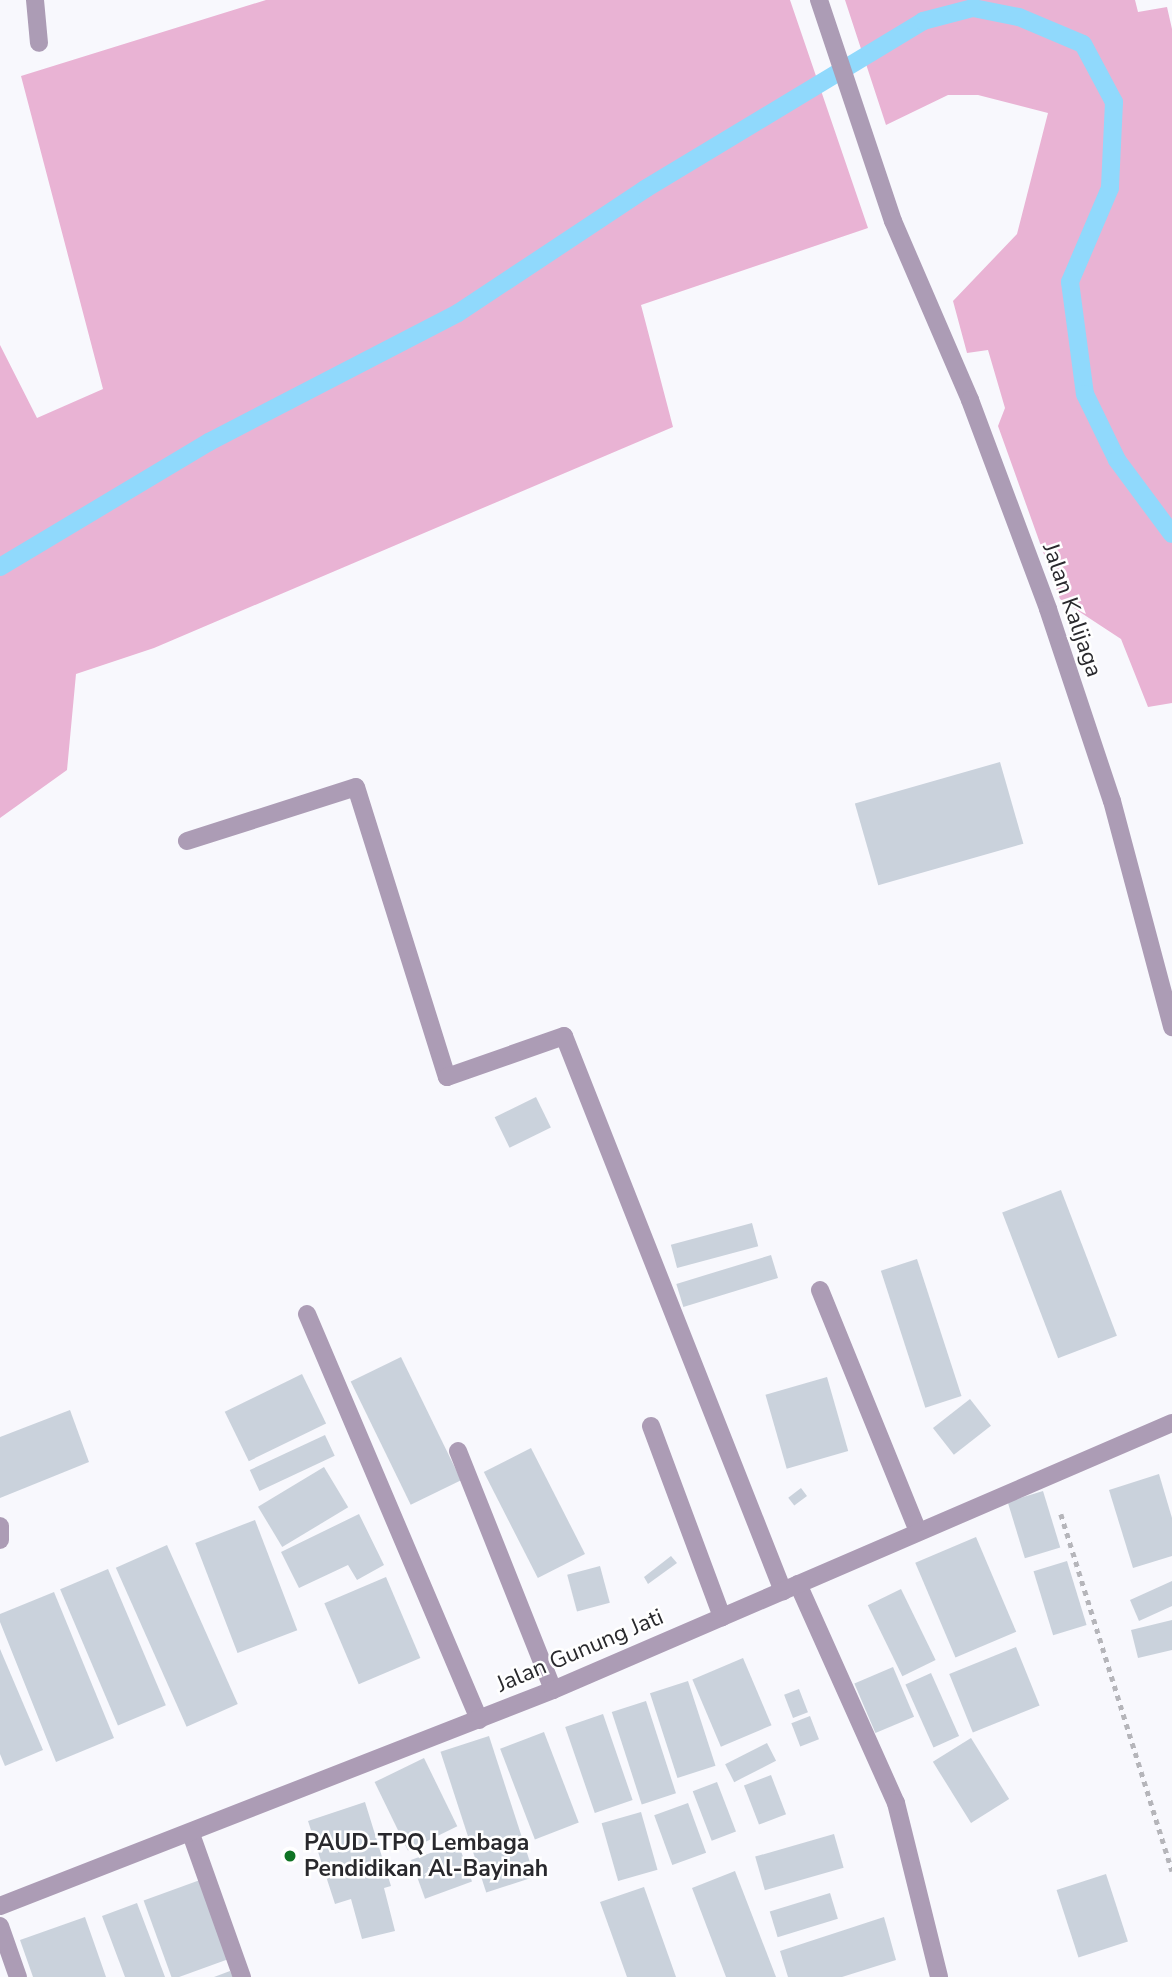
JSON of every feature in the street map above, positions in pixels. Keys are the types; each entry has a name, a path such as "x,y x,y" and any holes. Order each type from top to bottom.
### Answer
{"street":[{"path":"35,0 39,43"},
{"name":"Jalan Kalijaga","path":"818,0 893,221 970,400 1048,609 1112,801 1172,1027"},
{"path":"187,841 356,786 447,1077 564,1036 791,1587 896,1803 939,1977"},
{"path":"820,1290 918,1531"},
{"path":"307,1314 479,1720"},
{"name":"Jalan Gunung Jati","path":"0,1906 191,1834 553,1690 1172,1423"},
{"path":"651,1426 722,1617"},
{"path":"458,1451 553,1690"},
{"path":"0,1526 0,1540"},
{"path":"191,1834 242,1977"},
{"path":"0,1926 18,1977"}],"path":[{"path":"1049,1476 1172,1871"}],"shaded area":[{"path":"266,0 790,0 868,228 641,305 673,427 154,648 76,674 67,770 0,818 0,345 37,418 103,389 21,76"},
{"path":"845,0 1135,0 1138,12 1167,7 1172,29 1172,703 1148,707 1121,639 1060,599 998,426 1005,408 988,350 967,353 953,301 1017,234 1048,113 978,95 948,95 886,125"}],"building":[{"path":"1000,762 1023,844 878,885 855,804"},
{"path":"536,1097 551,1128 510,1148 495,1117"},
{"path":"1061,1190 1117,1336 1058,1358 1002,1213"},
{"path":"752,1223 758,1246 677,1268 671,1245"},
{"path":"771,1255 778,1278 683,1307 676,1284"},
{"path":"917,1259 961,1396 925,1408 881,1271"},
{"path":"401,1357 461,1480 411,1505 351,1382"},
{"path":"302,1374 326,1423 249,1461 225,1412"},
{"path":"827,1377 848,1451 787,1469 765,1395"},
{"path":"970,1399 991,1426 954,1455 933,1428"},
{"path":"70,1410 89,1462 0,1498 0,1437"},
{"path":"325,1435 335,1456 259,1491 250,1470"},
{"path":"531,1448 585,1554 538,1578 484,1472"},
{"path":"324,1467 348,1507 282,1547 258,1507"},
{"path":"1159,1474 1172,1518 1172,1556 1133,1568 1109,1490"},
{"path":"801,1488 807,1496 794,1506 788,1498"},
{"path":"1043,1491 1060,1547 1025,1558 1008,1502"},
{"path":"359,1514 384,1565 357,1580 348,1565 299,1588 281,1552"},
{"path":"255,1520 297,1630 238,1653 195,1543"},
{"path":"976,1537 1016,1632 955,1658 915,1563"},
{"path":"167,1545 238,1704 187,1727 116,1568"},
{"path":"671,1556 677,1563 648,1584 644,1577"},
{"path":"1067,1561 1087,1625 1053,1635 1034,1571"},
{"path":"600,1566 610,1603 577,1612 567,1575"},
{"path":"108,1569 166,1705 118,1726 60,1589"},
{"path":"386,1577 420,1658 359,1684 324,1603"},
{"path":"1172,1581 1172,1606 1139,1621 1130,1600"},
{"path":"901,1589 936,1660 902,1676 868,1605"},
{"path":"54,1592 114,1738 56,1762 0,1622 0,1614"},
{"path":"1172,1620 1172,1650 1138,1658 1131,1630"},
{"path":"1016,1647 1040,1705 973,1732 949,1674"},
{"path":"0,1649 43,1750 5,1766 0,1754"},
{"path":"743,1658 772,1725 721,1747 692,1679"},
{"path":"893,1667 914,1717 875,1733 854,1683"},
{"path":"931,1673 959,1736 933,1747 905,1684"},
{"path":"688,1681 716,1766 677,1778 650,1693"},
{"path":"799,1689 808,1712 793,1718 784,1695"},
{"path":"646,1701 676,1793 642,1804 612,1712"},
{"path":"603,1714 633,1800 595,1813 565,1727"},
{"path":"810,1716 819,1739 800,1747 791,1723"},
{"path":"544,1732 579,1823 535,1839 500,1749"},
{"path":"489,1736 535,1877 486,1893 440,1752"},
{"path":"971,1738 1009,1799 971,1823 933,1762"},
{"path":"767,1743 776,1761 734,1782 725,1764"},
{"path":"424,1758 457,1826 408,1850 375,1782"},
{"path":"771,1775 786,1814 759,1825 744,1785"},
{"path":"717,1782 736,1831 712,1841 693,1791"},
{"path":"365,1802 391,1886 384,1888 395,1931 362,1939 351,1899 335,1904 308,1821"},
{"path":"688,1803 706,1853 672,1865 654,1815"},
{"path":"641,1812 658,1870 618,1881 602,1823"},
{"path":"834,1834 844,1868 765,1890 755,1857"},
{"path":"458,1843 472,1882 425,1899 411,1860"},
{"path":"735,1871 776,1977 726,1977 692,1888"},
{"path":"1106,1874 1128,1942 1078,1958 1057,1890"},
{"path":"200,1880 229,1959 179,1977 171,1977 144,1901"},
{"path":"644,1887 676,1977 627,1977 600,1902"},
{"path":"830,1893 838,1919 778,1937 770,1911"},
{"path":"137,1903 165,1977 125,1977 102,1916"},
{"path":"85,1917 106,1977 33,1977 20,1940"},
{"path":"884,1917 896,1960 842,1977 788,1977 780,1951"},
{"path":"230,1971 233,1977 214,1977"}],"waterway":[{"path":"0,567 209,442 458,313 645,189 923,21 973,8 1019,17 1083,44 1114,102 1110,188 1070,282 1085,394 1117,460 1172,534"}],"place":[{"name":"PAUD-TPQ Lembaga Pendidikan Al-Bayinah","path":"290,1856"}]}
